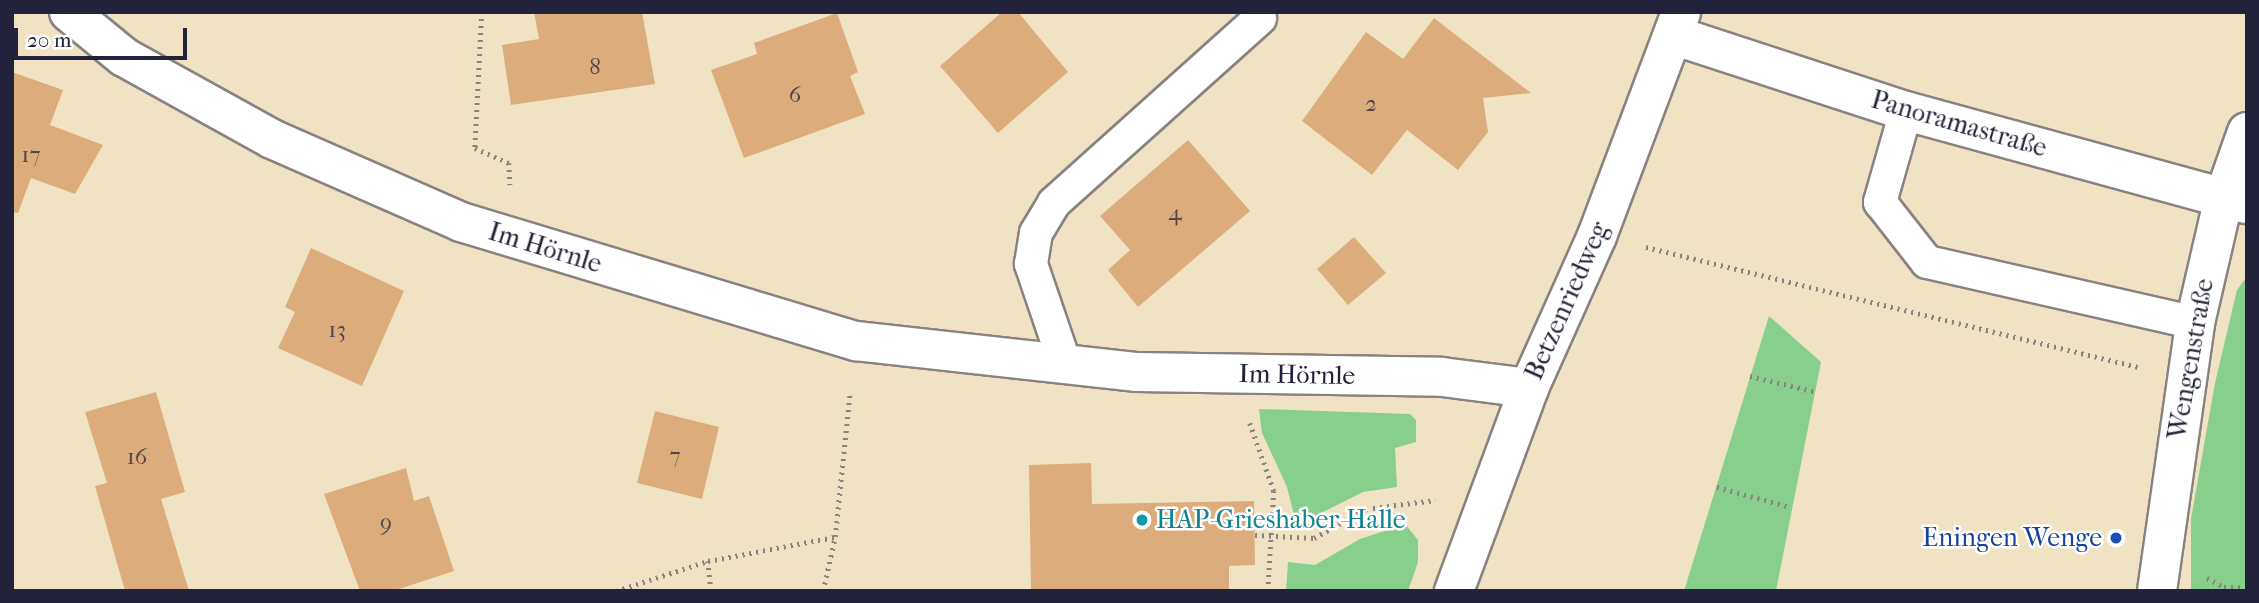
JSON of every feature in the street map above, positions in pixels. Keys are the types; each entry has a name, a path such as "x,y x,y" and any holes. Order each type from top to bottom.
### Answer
{"street":[{"name":"Im Hörnle","path":"69,12 124,57 272,139 461,222 856,341 1137,372 1442,377 1529,388"},
{"name":"Panoramastraße","path":"1677,24 1906,111 2236,200"},
{"name":"Betzenriedweg","path":"1454,591 1529,388 1597,236 1677,24"},
{"name":"Wengenstraße","path":"2157,591 2195,323 2236,200 2247,132"}],"lane":[{"path":"1065,364 1031,264 1035,233 1054,203 1260,18"},
{"path":"1906,111 1880,202 1927,262 2195,323"}],"path":[{"path":"482,12 475,148 509,163 513,238"},
{"path":"1597,236 2186,379"},
{"path":"823,591 835,537 856,341"},
{"path":"1240,374 1252,433 1273,491 1268,591"},
{"path":"1750,376 1816,392"},
{"path":"1717,487 1790,507"},
{"path":"1255,535 1314,538 1366,509 1393,508"},
{"path":"616,591 708,561 835,537"},
{"path":"708,561 711,591"},
{"path":"2203,576 2224,587 2247,587"}],"green space":[{"path":"2247,276 2247,591 2191,591 2191,519 2215,383 2237,290"},
{"path":"1769,316 1821,362 1776,591 1684,591"},
{"path":"1259,409 1410,414 1416,420 1416,442 1395,448 1397,487 1363,492 1311,518 1295,519 1287,487 1262,433"},
{"path":"1405,524 1418,540 1418,562 1408,591 1286,591 1288,562 1315,565 1360,539"}],"building":[{"path":"534,12 642,12 655,84 511,105 502,45 539,39"},
{"path":"1002,12 1018,12 1068,72 998,133 940,66"},
{"path":"837,13 858,72 850,76 865,114 744,158 711,70 757,54 754,43"},
{"path":"1434,18 1531,93 1483,98 1488,132 1458,170 1407,130 1372,175 1302,121 1366,32 1403,59"},
{"path":"12,72 63,90 50,125 103,145 75,194 31,178 18,213 12,212"},
{"path":"1188,140 1250,211 1138,307 1108,270 1130,250 1100,216"},
{"path":"1354,237 1386,273 1348,305 1317,269"},
{"path":"311,248 404,291 362,386 278,348 295,312 285,307"},
{"path":"156,392 185,492 161,499 189,591 125,591 95,486 107,483 85,412"},
{"path":"655,411 719,427 702,499 637,483"},
{"name":"HAP-Grieshaber-Halle","path":"1091,463 1092,504 1254,501 1255,565 1229,566 1229,591 1031,591 1029,465"},
{"path":"406,468 414,501 429,496 454,571 393,591 360,591 324,494"}],"place":[{"name":"HAP-Grieshaber-Halle","path":"1142,520"},
{"name":"Eningen Wenge","path":"2116,538"}]}
